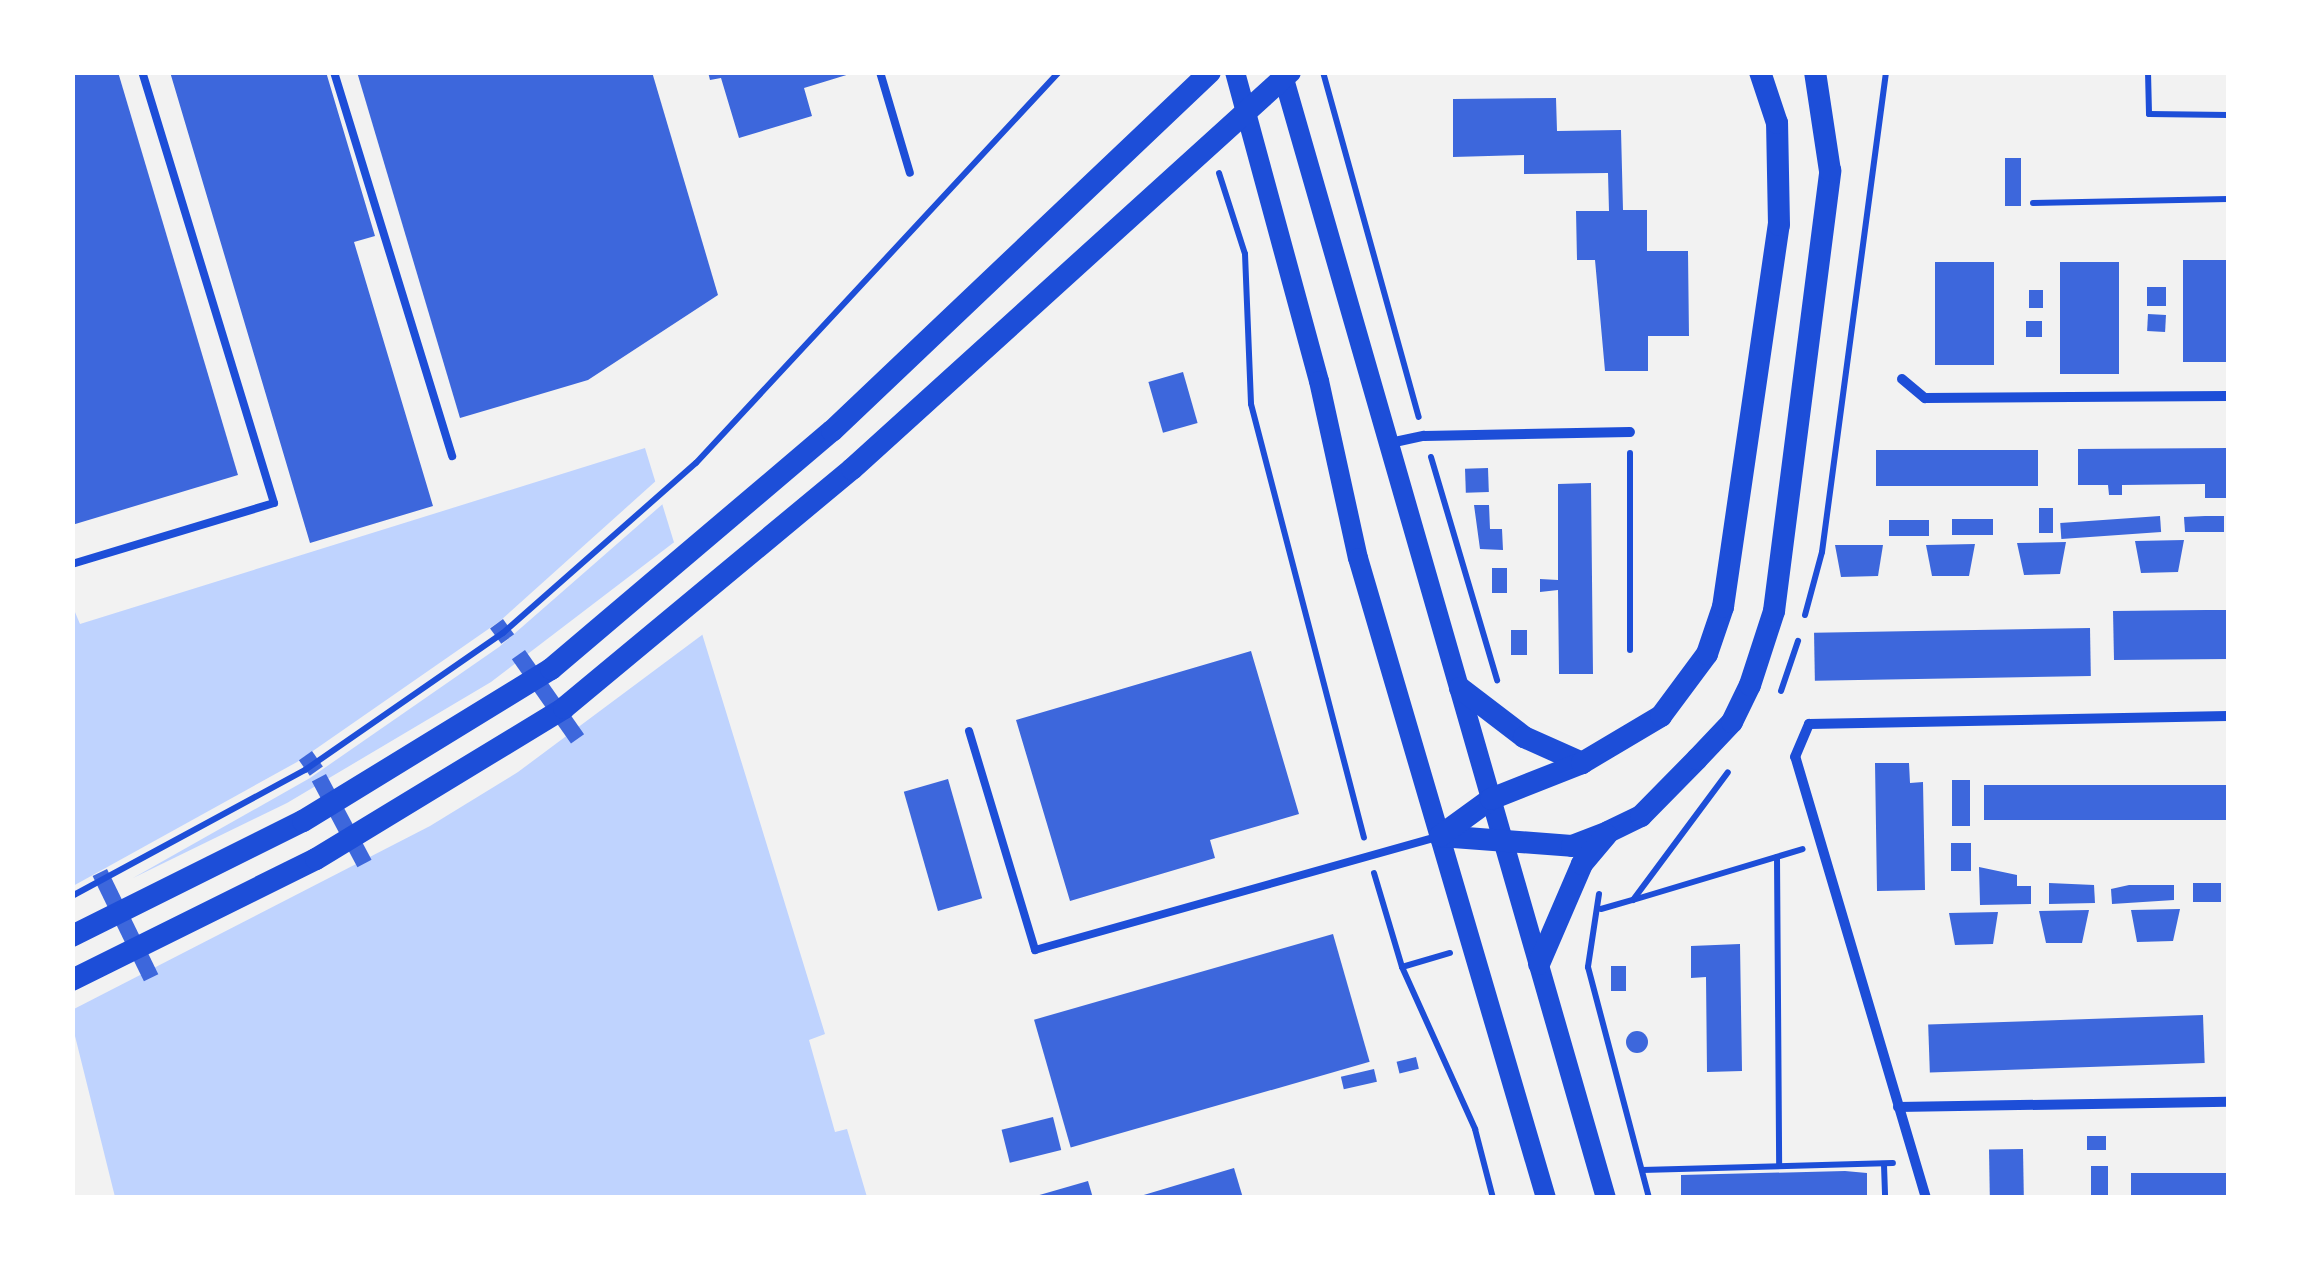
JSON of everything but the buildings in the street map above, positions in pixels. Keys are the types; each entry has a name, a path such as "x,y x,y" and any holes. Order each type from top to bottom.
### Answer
{"main road":[{"path":"72,936 303,821 418,755 551,669 721,530 1210,72"},
{"path":"1235,72 1319,381 1358,558 1546,1198"},
{"path":"72,980 431,794 564,708 746,560 1286,72 1606,1198"},
{"path":"1440,836 1491,798 1582,764 1675,702 1706,654 1723,606 1779,225 1777,123 1760,72"},
{"path":"1440,836 1572,846 1608,832 1641,816 1732,722 1774,611 1830,171 1815,72"},
{"path":"1460,688 1524,737 1582,764"},
{"path":"1539,964 1586,858 1608,832"}],"street":[{"path":"1902,379 1925,398 2228,396"},
{"path":"1390,443 1424,436 1630,432"},
{"path":"1926,1198 1796,758 1809,724 2228,716"},
{"path":"1898,1106 2228,1102"}],"lane":[{"path":"72,564 274,503 142,72"},
{"path":"334,72 452,456"},
{"path":"880,72 910,173"},
{"path":"969,730 1036,950 1440,836"}],"path":[{"path":"72,896 305,770 488,644 706,452 1059,72"},
{"path":"1322,72 1499,688"},
{"path":"2148,72 2149,114 2228,115"},
{"path":"1215,163 1245,254 1250,404 1369,856 1402,967 1475,1129 1493,1198"},
{"path":"2032,203 2228,199"},
{"path":"1630,432 1630,650"},
{"path":"1633,900 1819,845"},
{"path":"1777,857 1779,1164"},
{"path":"1586,858 1602,908 1588,967 1649,1198"},
{"path":"1642,1170 1779,1164 1884,1165 1914,1158"},
{"path":"1884,1165 1884,1198"}],"water":[{"path":"645,448 825,1034 809,1040 835,1132 847,1129 867,1197 115,1197 73,1028 72,605 80,624"}],"pier":[{"path":"658,479 665,502 499,647 310,778 133,878 287,803 491,682 677,540 706,632 518,772 430,826 72,1010 73,886 297,762 500,621"}]}
